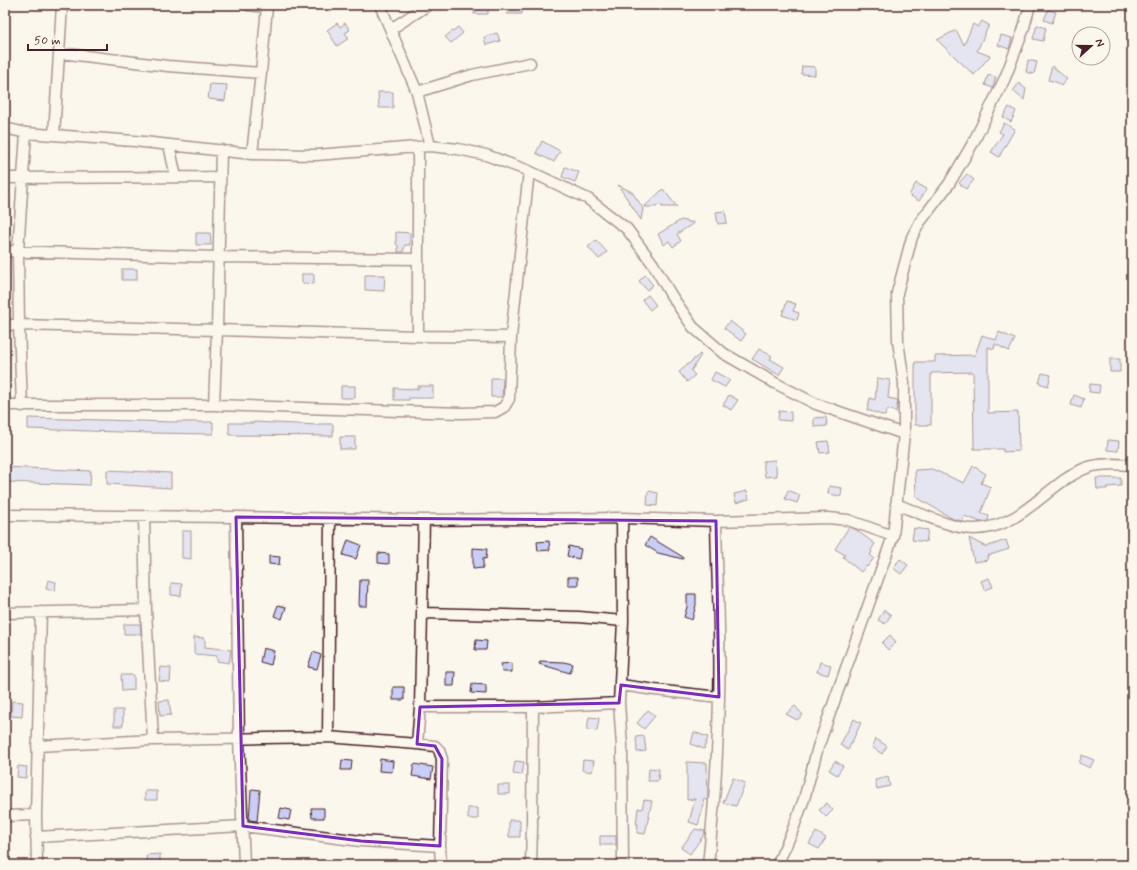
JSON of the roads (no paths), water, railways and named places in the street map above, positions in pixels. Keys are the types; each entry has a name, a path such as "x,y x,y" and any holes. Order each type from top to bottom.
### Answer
{"street":[{"path":"54,134 62,5"},
{"path":"248,5 266,6 261,73 252,154"},
{"path":"380,5 417,92 430,146"},
{"path":"391,29 428,5"},
{"path":"777,865 792,832 804,798 818,747 893,536 904,434 904,383 898,341 897,293 912,237 920,222 949,184 973,143 1005,78 1023,31 1030,5"},
{"path":"60,53 168,66 261,73"},
{"path":"417,92 472,74 530,63"},
{"path":"5,128 26,132 252,154 316,155 430,146 458,149 486,155 529,171 588,199 627,229 653,264 671,295 693,327 723,353 775,383 816,404 904,434"},
{"path":"22,406 18,251 26,132"},
{"path":"169,145 176,177"},
{"path":"418,147 418,336"},
{"path":"214,405 217,330 220,150"},
{"path":"5,405 214,405 461,413 495,412 504,407 509,399 511,337 529,171"},
{"path":"5,178 220,177"},
{"path":"5,251 218,257 418,259"},
{"path":"5,325 418,336 511,337"},
{"path":"896,504 955,526 974,529 1007,522 1022,514 1066,479 1092,466 1111,464 1132,465"},
{"path":"5,515 424,520 622,518 716,521 828,518 848,520 893,536"},
{"path":"144,516 146,610 153,740"},
{"path":"236,517 239,739 244,865"},
{"path":"328,737 330,518"},
{"path":"622,518 624,621 619,703 622,746 623,865"},
{"path":"417,744 420,707 424,520"},
{"path":"708,865 715,803 719,697 716,521"},
{"path":"5,612 146,610"},
{"path":"37,865 37,746 41,612"},
{"path":"422,613 571,616 624,621"},
{"path":"621,685 719,697"},
{"path":"420,707 533,706 619,703"},
{"path":"531,865 533,706"},
{"path":"37,746 153,740 328,737 434,746 439,750 442,759 441,865"},
{"path":"5,816 36,815"},
{"path":"36,837 243,826 361,841 440,846"}]}
